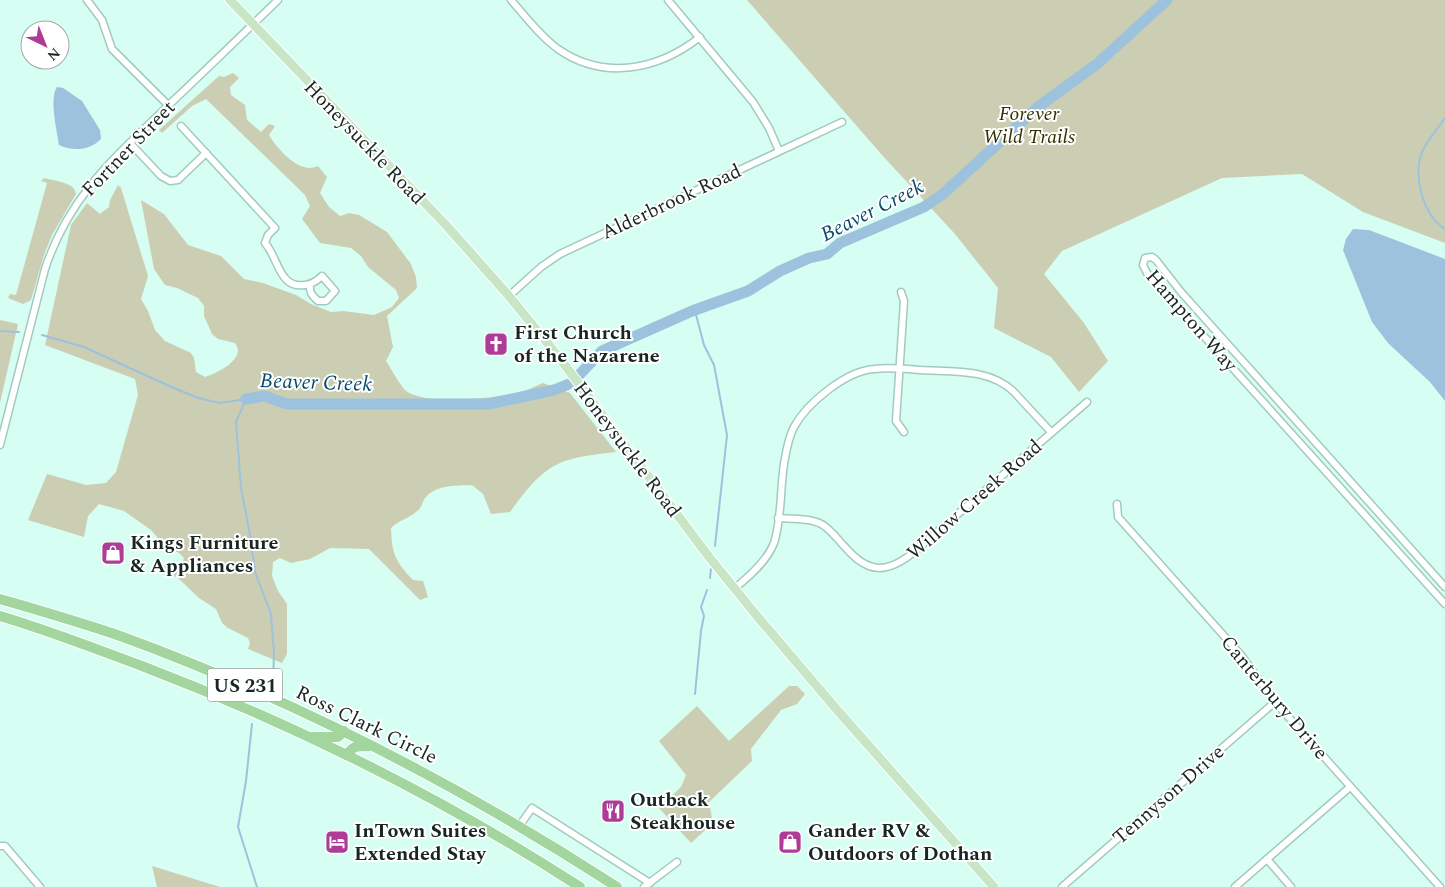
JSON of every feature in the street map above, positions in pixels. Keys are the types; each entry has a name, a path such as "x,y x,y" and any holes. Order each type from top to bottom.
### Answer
{"highway":[{"path":"0,590 18,604"},
{"name":"Ross Clark Circle","path":"0,598 111,633 248,686 375,746 454,788 520,825 617,887"},
{"name":"Ross Clark Circle","path":"3,618 121,658 202,689 311,737 454,811 580,887"},
{"path":"311,737 338,736 344,731"},
{"path":"347,754 356,746 375,746"}],"main road":[{"name":"Honeysuckle Road","path":"230,0 445,224 509,296 552,348 652,482 735,588 826,697 993,886"}],"street":[{"path":"87,0 102,20 112,48 169,106"},
{"name":"Fortner Street","path":"0,445 41,282 55,241 69,214 87,189 130,143 278,0"},
{"path":"511,0 539,33 558,49 580,61 599,66 623,68 653,64 700,38"},
{"path":"668,0 753,102 769,128 779,151"},
{"name":"Alderbrook Road","path":"509,296 560,254 842,122"},
{"path":"181,126 275,228 268,235 265,243 272,251 280,272 286,280 297,286 310,284"},
{"path":"130,143 161,176 170,181 178,180 206,153"},
{"name":"Hampton Way","path":"1445,587 1181,292 1156,260 1152,257 1145,258 1143,265 1147,273 1445,604"},
{"path":"900,292 904,301 896,421 904,432"},
{"path":"735,588 752,574 770,551 776,534 788,445 793,429 807,409 836,385 862,371 874,368 981,374 999,380 1014,391 1051,432"},
{"name":"Willow Creek Road","path":"778,518 819,523 832,532 855,558 868,566 876,569 895,566 914,552 1087,402"},
{"name":"Canterbury Drive","path":"1117,504 1118,517 1236,649 1275,702 1440,887"},
{"name":"Tennyson Drive","path":"1062,887 1275,702"},
{"path":"1235,887 1350,787"},
{"path":"520,825 532,808 647,885 677,862"},
{"path":"0,846 4,846 40,887"},
{"path":"1266,859 1290,887"}],"green space":[{"name":"Forever Wild Trails","path":"747,0 1445,0 1445,243 1363,212 1302,174 1222,178 1062,251 1044,274 1084,323 1108,361 1079,392 1051,357 994,328 998,288 955,234 882,155"},
{"path":"233,73 239,78 230,87 231,95 245,105 247,120 261,132 269,124 275,126 269,135 286,156 304,167 318,166 327,177 320,193 329,207 340,216 349,213 359,215 387,232 411,264 416,277 417,288 387,316 393,347 386,361 405,390 414,395 427,398 460,399 518,393 543,383 570,393 616,452 581,457 556,465 543,473 533,483 510,512 491,514 483,494 472,485 441,488 430,493 419,510 391,528 392,544 398,562 413,580 423,581 428,597 420,600 369,549 330,548 310,559 291,563 280,558 273,562 272,576 278,591 287,604 287,654 282,663 248,649 250,643 248,638 222,623 216,609 199,598 177,577 158,573 166,563 182,564 184,558 179,553 165,546 151,530 124,511 99,504 88,516 84,537 28,520 47,474 86,485 106,483 116,472 138,395 135,379 45,345 71,225 87,203 100,214 109,207 110,200 118,185 121,188 148,276 141,299 155,330 165,341 191,353 194,358 196,372 205,377 220,371 230,363 237,355 238,348 235,343 218,339 212,334 204,316 204,306 198,298 177,288 165,285 154,269 141,200 164,214 188,245 221,256 244,279 263,283 296,295 311,304 331,312 343,311 374,315 392,307 399,298 396,290 368,267 361,256 351,248 320,243 302,219 310,206 305,195 206,99 192,106 162,133 159,130 219,76 224,77"},
{"path":"44,178 68,184 75,190 76,194 52,235 31,300 23,304 8,298 10,294 16,295 47,183 41,181"},
{"path":"0,320 18,324 0,403"},
{"path":"789,686 797,686 805,694 797,704 781,710 751,749 752,761 709,802 713,823 691,843 659,808 681,787 686,775 659,741 697,706 729,741"},
{"path":"152,866 220,887 157,887"}],"water":[{"path":"57,87 63,88 82,101 100,130 101,139 97,143 82,149 70,149 59,145 54,106"},
{"path":"1353,229 1369,230 1445,259 1445,401 1430,382 1388,343 1372,322 1343,250 1346,239"}],"waterway":[{"name":"Beaver Creek","path":"580,374 602,351 692,311 748,291 780,271 809,258 827,254 840,243 924,207 943,194 1038,107 1097,64 1167,0"},
{"path":"1445,118 1424,148 1419,168 1421,192 1425,203 1430,214 1445,229"},
{"path":"695,311 704,345 714,365 727,435 715,546"},
{"name":"Beaver Creek","path":"0,331 19,332"},
{"name":"Beaver Creek","path":"42,335 84,347 198,398 220,403 246,399"},
{"name":"Beaver Creek","path":"246,399 264,396 287,404 489,404 554,390 569,384"},
{"path":"246,399 236,422 241,488 255,572 271,614 274,654 273,682"},
{"path":"710,578 711,569"},
{"path":"695,694 704,616 701,607 707,590"},
{"path":"252,724 246,781 238,827 257,887"}],"place":[{"name":"First Church of the Nazarene","path":"496,344"},
{"name":"Kings Furniture & Appliances","path":"113,553"},
{"name":"Outback Steakhouse","path":"613,811"},
{"name":"InTown Suites Extended Stay","path":"337,842"},
{"name":"Gander RV & Outdoors of Dothan","path":"790,842"}]}
